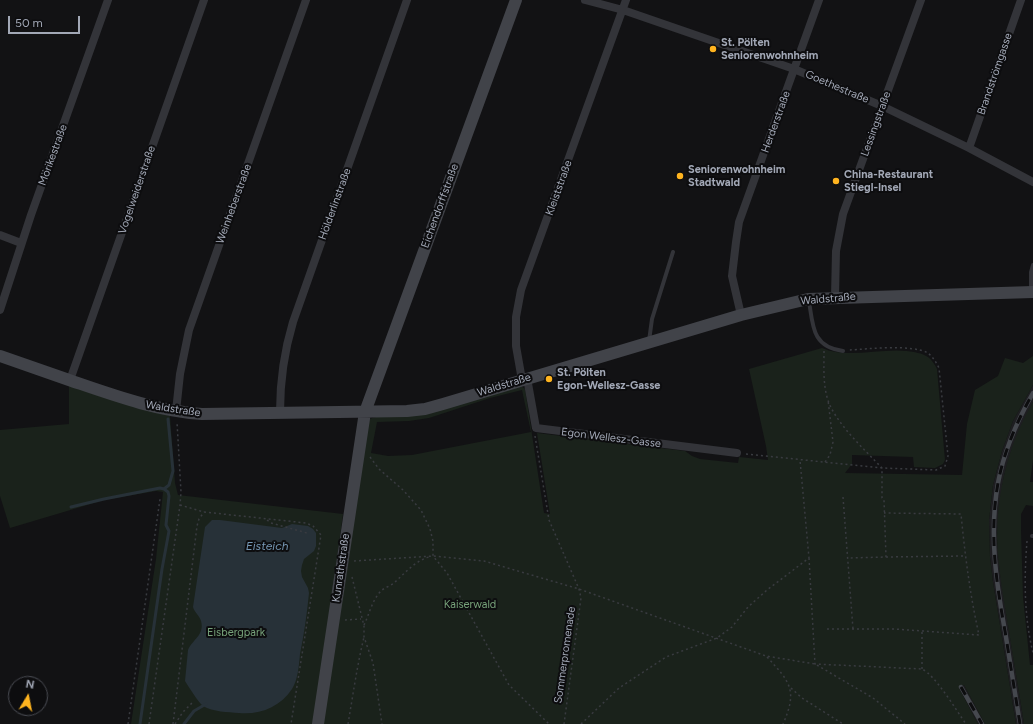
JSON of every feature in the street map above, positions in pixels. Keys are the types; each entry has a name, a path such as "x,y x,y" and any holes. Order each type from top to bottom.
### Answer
{"street":[{"name":"Mörikestraße","path":"0,310 21,242 108,0"},
{"name":"Vogelweiderstraße","path":"70,380 204,0"},
{"name":"Weinheberstraße","path":"176,411 180,374 189,330 306,0"},
{"name":"Hölderlinstraße","path":"280,412 283,359 293,322 408,0"},
{"name":"Eichendorffstraße","path":"365,412 516,0"},
{"name":"Goethestraße","path":"585,0 623,10 794,70 882,106 969,148 1033,182"},
{"name":"Kleiststraße","path":"525,379 516,346 516,317 521,290 626,0"},
{"name":"Herderstraße","path":"741,315 732,276 740,222 819,0"},
{"name":"Lessingstraße","path":"835,297 836,252 843,214 921,0"},
{"name":"Brandströmgasse","path":"969,148 1021,0"},
{"path":"0,235 21,242"},
{"name":"Waldstraße","path":"0,356 115,397 176,411 202,414 407,411 425,409 741,315 808,299 1032,292"},
{"path":"525,379 536,428"},
{"name":"Kunrathstraße","path":"318,724 365,412"},
{"name":"Egon Wellesz-Gasse","path":"536,428 737,453"}],"lane":[{"path":"649,343 652,319 673,252"},
{"path":"1032,292 1031,272 1033,266"},
{"path":"808,299 814,327 819,340 833,350 843,351"}],"path":[{"path":"825,345 824,374 833,442 830,455 825,462"},
{"path":"737,453 882,468 936,470 945,466 948,456 940,368 935,360 922,351 894,348 843,351"},
{"path":"827,398 838,419 882,468 882,498 884,500 886,557"},
{"path":"149,724 180,504 181,492 176,411"},
{"name":"Sommerpromenade","path":"536,428 535,436 549,520 579,589 581,598 564,724"},
{"path":"368,454 379,469 403,490 421,510 430,529 433,541 433,556 447,573 509,685 549,724"},
{"path":"800,460 809,558 815,664"},
{"path":"843,497 853,629"},
{"path":"128,724 160,499"},
{"path":"180,504 204,512 306,524 313,526 321,535 291,724"},
{"path":"174,724 197,526 199,519 204,512"},
{"path":"827,629 922,630 979,635 972,603 965,556 961,514 884,513"},
{"path":"266,519 271,523 307,533"},
{"path":"1032,536 1027,540 1025,585 1026,619 1033,654"},
{"path":"364,626 376,597 381,590 393,584 404,573 423,559 433,556"},
{"path":"351,561 433,556 484,561 579,589 766,656 815,664 922,669 927,671 966,724"},
{"path":"848,558 965,556"},
{"path":"581,724 619,688 666,657 717,638 732,627 748,607 767,590 809,558"},
{"path":"348,724 356,683 357,667 364,638 364,626 352,576"},
{"path":"343,620 362,618"},
{"path":"922,630 922,669"},
{"path":"364,638 373,663 382,724"},
{"path":"766,656 784,675 790,688 802,698 843,724"},
{"path":"815,664 873,698 905,724"},
{"path":"783,724 789,706 790,688"},
{"path":"174,724 194,701"}],"shaded area":[{"path":"1033,385 1033,402 1011,452 1004,476 997,538 1000,572 1024,724 1016,724 993,582 990,557 989,520 993,485 1002,451 1013,421"},
{"path":"964,685 985,724 978,724 959,688"}],"green space":[{"name":"Kaiserwald","path":"822,348 842,353 897,350 918,353 926,356 932,361 937,369 945,460 943,464 935,468 914,467 913,457 852,455 852,464 845,473 962,475 967,424 975,390 998,376 1005,358 1023,363 1033,356 1033,385 1013,421 1002,451 993,485 989,520 990,557 993,582 1016,724 985,724 964,685 959,688 978,724 322,724 368,420 520,385 525,389 544,513 550,514 537,433 685,451 700,459 738,463 739,457 768,460 749,369","holes":["522,390 531,432 412,455 388,456 371,453 377,422 409,421 429,418 490,398"]},
{"name":"Eisbergpark","path":"69,385 170,416 175,483 178,495 343,514 315,724 131,724 156,559 163,492 156,491 104,500 10,528 0,496 0,430 69,424"},
{"path":"1033,402 1033,460 1030,482 1033,482 1033,506 1026,505 1021,514 1021,530 1023,597 1030,665 1033,665 1033,724 1024,724 1001,582 997,538 999,502 1006,467 1017,434"}],"water":[{"name":"Eisteich","path":"212,520 282,528 292,524 308,526 316,533 316,546 314,551 304,559 301,571 309,593 296,681 292,689 282,701 262,711 254,713 239,713 207,708 203,706 185,681 188,650 200,634 202,626 193,607 205,527"}],"waterway":[{"path":"71,507 160,488 164,489 169,485 173,471 168,419"},
{"path":"140,724 162,569 169,531 166,525 169,496 168,492 164,489"},
{"path":"184,724 194,711 206,704"}],"railway":[{"path":"1020,724 996,576 994,520 998,483 1007,448 1016,425 1033,393"},
{"path":"961,687 982,724"}],"place":[{"name":"St. Pölten Seniorenwohnheim","path":"713,49"},
{"name":"Seniorenwohnheim Stadtwald","path":"680,176"},
{"name":"China-Restaurant Stiegl-Insel","path":"836,181"},
{"name":"St. Pölten Egon-Wellesz-Gasse","path":"549,379"}]}
